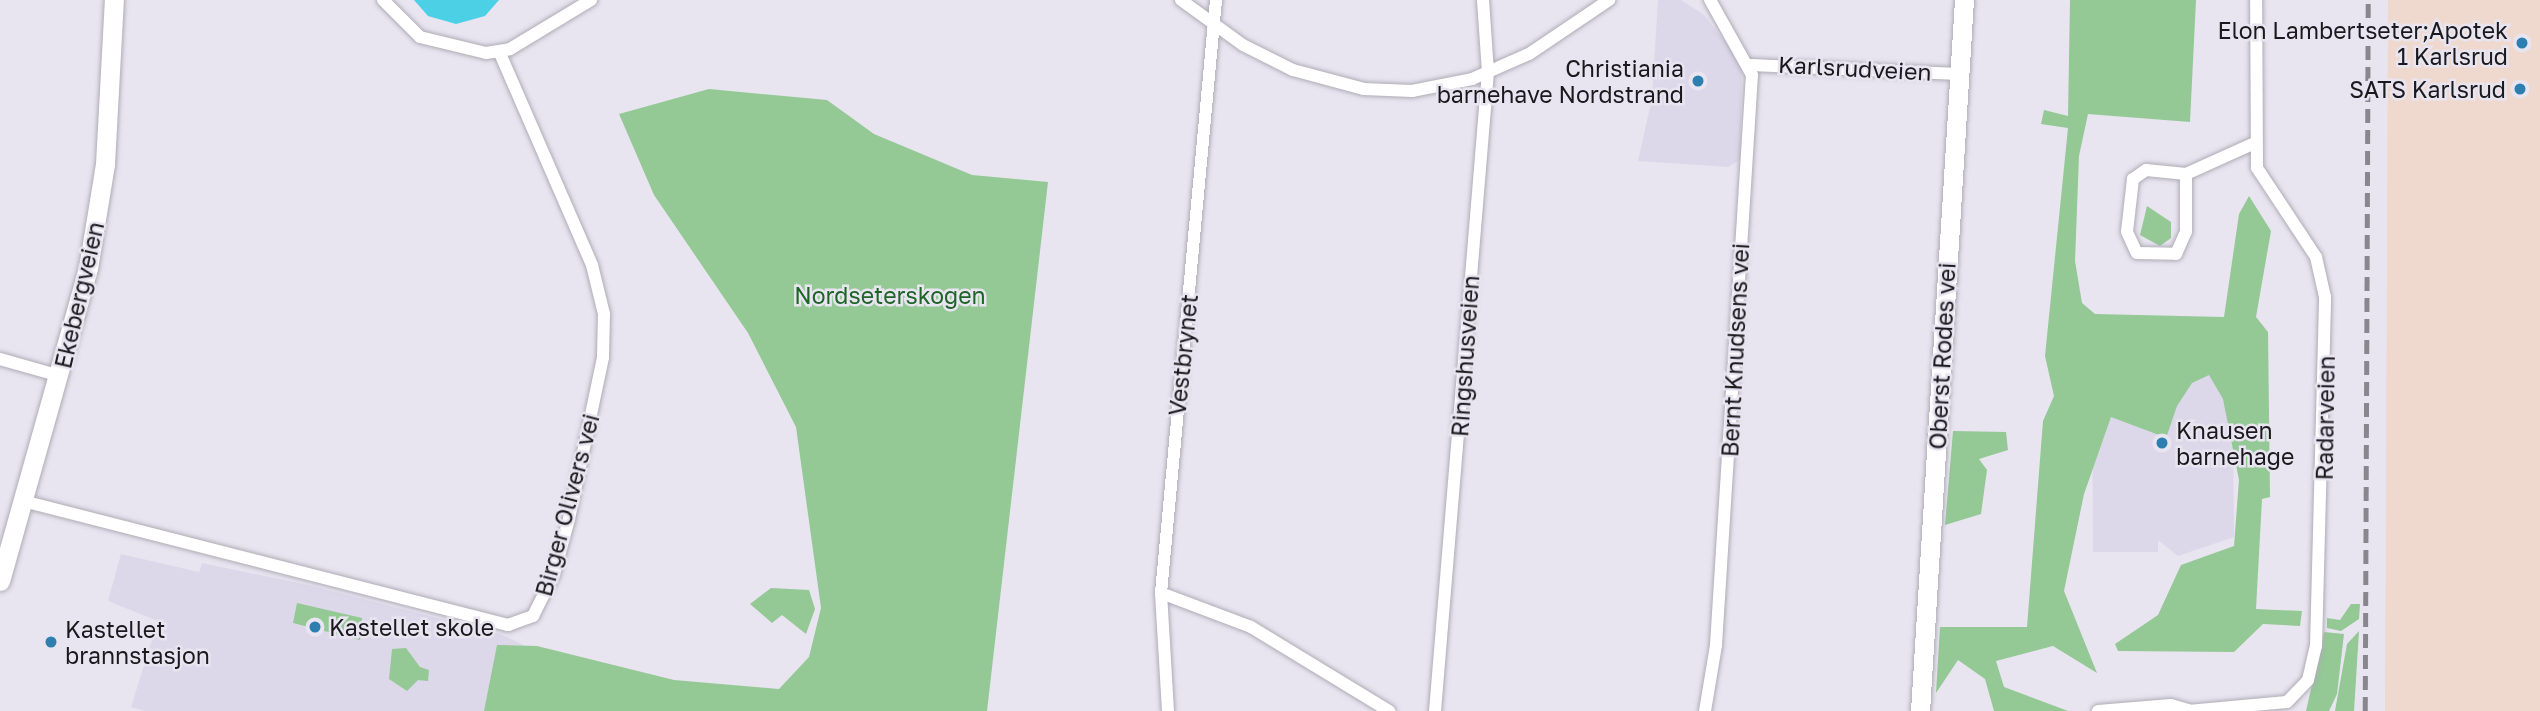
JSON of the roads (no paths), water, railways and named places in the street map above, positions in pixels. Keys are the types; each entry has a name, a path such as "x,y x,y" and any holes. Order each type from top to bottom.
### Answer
{"street":[{"name":"Ekebergveien","path":"0,581 60,376 100,201 114,0"},
{"path":"383,0 407,28 436,45 499,53 591,0"},
{"path":"1181,0 1213,26 1293,70 1364,89 1426,89 1488,72 1559,37 1609,0"},
{"name":"Vestbrynet","path":"1168,711 1161,593 1216,0"},
{"name":"Ringshusveien","path":"1435,711 1488,72 1483,0"},
{"path":"1710,0 1751,65"},
{"name":"Oberst Rodes vei","path":"1920,711 1964,0"},
{"name":"Radarveien","path":"2098,711 2158,705 2188,711 2290,707 2312,673 2318,629 2325,297 2316,257 2257,168 2256,0"},
{"name":"Birger Olivers vei","path":"23,501 508,625 533,616 554,574 569,519 603,357 604,314 592,265 499,53"},
{"name":"Karlsrudveien","path":"1751,65 1959,74"},
{"name":"Bernt Knudsens vei","path":"1705,711 1724,539 1751,65"},
{"path":"2186,174 2186,232 2176,254 2137,253 2127,232 2133,179 2146,170 2186,174 2255,143"},
{"path":"0,359 60,376"},
{"path":"1161,593 1251,627 1389,711"}],"water":[{"path":"414,0 499,0 485,16 456,24 428,16"}],"railway":[{"path":"2365,711 2368,0"}],"place":[{"name":"Elon Lambertseter;Apotek 1 Karlsrud","path":"2522,43"},
{"name":"Christiania barnehave Nordstrand","path":"1698,81"},
{"name":"SATS Karlsrud","path":"2520,89"},
{"name":"Knausen barnehage","path":"2162,443"},
{"name":"Kastellet skole","path":"315,627"},
{"name":"Kastellet brannstasjon","path":"51,642"}],"park label":[{"name":"Nordseterskogen","path":"890,295"}]}
